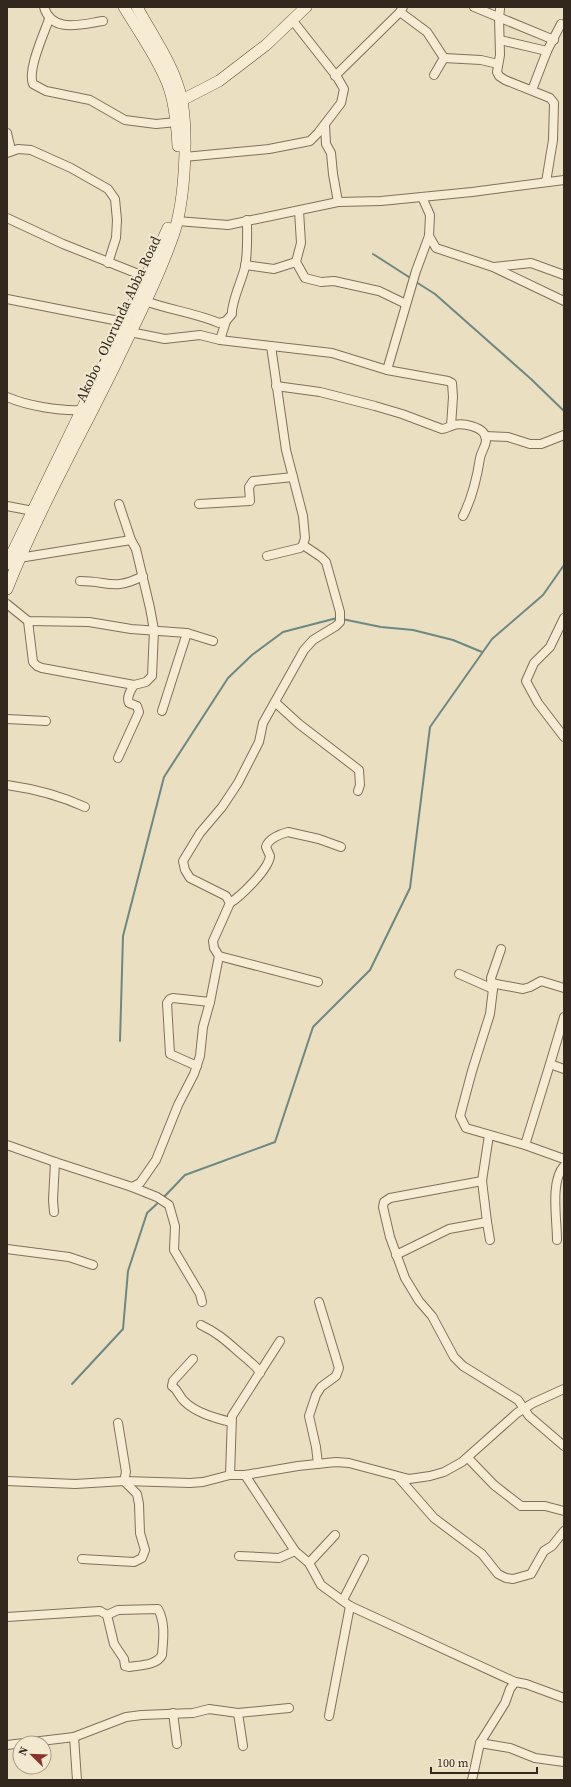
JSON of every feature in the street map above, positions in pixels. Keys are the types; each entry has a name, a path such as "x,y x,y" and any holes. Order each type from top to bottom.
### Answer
{"main road":[{"name":"Akobo - Olorunda Abba Road","path":"7,564 146,277 171,218 178,160 177,122 168,83 147,42 124,7"},
{"name":"Akobo - Olorunda Abba Road","path":"7,589 20,558 145,301 174,232 184,157 185,124 182,100 176,80 166,59 137,7"},
{"path":"182,100 219,81 266,45 306,7"}],"street":[{"path":"44,7 49,19 54,22 71,26 103,21"},
{"path":"474,7 554,40"},
{"path":"501,8 495,16 500,40 500,55 497,72 499,76 550,98 554,103 553,140 546,182"},
{"path":"335,76 401,9 427,32 444,58"},
{"path":"49,19 32,69 30,79 33,84 46,91 90,100 125,120 156,124 177,122"},
{"path":"184,157 269,149 310,141 325,125 341,103 344,96 344,89 293,21"},
{"path":"532,90 547,51 561,24"},
{"path":"500,40 547,51"},
{"path":"444,58 481,60 498,64"},
{"path":"434,75 444,58"},
{"path":"325,125 326,144 331,153 338,202"},
{"path":"7,133 9,152 18,149 32,150 71,168 108,189 115,199 117,220 116,238 108,263"},
{"path":"176,221 228,225 247,220 299,212 338,202 422,197 564,180"},
{"path":"387,370 406,304 429,236 430,215 422,197"},
{"path":"299,212 301,243 296,262 304,278 321,282 334,281 379,291 406,304"},
{"path":"7,218 63,244 146,277"},
{"path":"220,340 226,321 232,314 231,307 236,297 245,265 247,220"},
{"path":"429,236 436,248 479,264 493,267 564,301"},
{"path":"245,265 274,269 296,262"},
{"path":"493,267 531,263 564,275"},
{"path":"7,299 124,322"},
{"path":"145,301 168,309 205,317 219,323 226,321"},
{"path":"130,332 166,339 200,335 220,340 332,354 387,370 452,383 453,397 450,426"},
{"path":"267,556 300,548 303,545 305,538 303,516 286,450 271,346"},
{"path":"276,386 320,392 375,406 442,429 450,426 473,426 485,436 508,437 530,444 541,444 564,435"},
{"path":"7,397 51,407 81,410"},
{"path":"463,516 470,502 481,455 486,442 485,436"},
{"path":"199,504 250,501 249,487 253,482 293,477"},
{"path":"28,621 33,662 37,666 66,673 134,685 146,682 152,676 154,630 136,549 131,540 119,504"},
{"path":"7,506 33,511"},
{"path":"20,558 131,540"},
{"path":"230,903 226,896 190,878 185,870 183,861 200,833 222,807 238,783 259,742 263,723 276,703 304,650 313,640 336,626 340,618 326,562 321,556 303,545"},
{"path":"80,581 102,582 111,586 117,586 130,583 143,576"},
{"path":"7,604 28,621 89,622 131,629 187,633 214,640"},
{"path":"564,618 550,647 534,662 526,681 538,703 564,738"},
{"path":"162,711 187,633"},
{"path":"118,758 139,712 137,706 130,704 128,700 134,685"},
{"path":"276,703 299,724 359,770 360,785 358,791"},
{"path":"7,719 46,722"},
{"path":"7,785 54,794 85,807"},
{"path":"132,1187 140,1184 156,1160 178,1105 197,1066 200,1056 203,1027 210,1002 219,956 214,948 213,941 230,903 250,886 268,862 270,856 266,847 268,842 284,833 288,832 319,839 341,847"},
{"path":"501,949 491,978 492,986 490,1014 460,1116 466,1128 525,1145 564,1159"},
{"path":"219,956 318,982"},
{"path":"459,974 492,986 523,989 541,981 564,988"},
{"path":"197,1066 170,1054 167,1003 173,998 210,1002"},
{"path":"525,1145 564,1016"},
{"path":"550,1064 564,1069"},
{"path":"489,1135 482,1181 490,1240"},
{"path":"7,1144 55,1162 132,1187 157,1197 169,1205 174,1226 174,1250 200,1294 202,1302"},
{"path":"54,1212 53,1200 55,1162"},
{"path":"557,1240 556,1193 559,1171 564,1166"},
{"path":"482,1181 390,1198 384,1202 383,1207 390,1238 411,1290 432,1316 454,1357 463,1366 518,1400 523,1409 564,1446"},
{"path":"396,1255 449,1229 487,1222"},
{"path":"7,1249 69,1257 93,1265"},
{"path":"318,1464 309,1416 316,1395 321,1387 336,1376 339,1368 319,1302"},
{"path":"201,1325 219,1334 231,1343 257,1367 260,1373"},
{"path":"230,1475 231,1422 236,1409 280,1341"},
{"path":"193,1359 173,1381 172,1386 184,1401 196,1409 210,1416 231,1422"},
{"path":"7,1481 36,1480 74,1484 124,1481 190,1483 203,1482 230,1475 245,1475 318,1464 349,1463 399,1478 409,1479 444,1472 468,1458 499,1428 523,1409 553,1393 564,1389"},
{"path":"118,1423 126,1472 124,1481"},
{"path":"468,1458 494,1485 521,1506 545,1506 564,1511"},
{"path":"245,1475 295,1551 309,1563 321,1585 350,1606 515,1682 526,1684 564,1698"},
{"path":"399,1478 434,1518 482,1554 498,1574 506,1578 512,1579 531,1574 544,1551 552,1546 564,1531"},
{"path":"82,1559 134,1562 142,1558 145,1550 140,1533 139,1504 137,1494 124,1481"},
{"path":"309,1563 335,1535"},
{"path":"239,1556 279,1558 295,1551"},
{"path":"343,1600 364,1559"},
{"path":"330,1716 350,1606"},
{"path":"7,1617 100,1611 107,1616 114,1644 124,1659 125,1666 128,1667 156,1662 160,1659 162,1656 164,1625 158,1609 118,1610 107,1616"},
{"path":"472,1780 480,1743 505,1703 510,1689 515,1682"},
{"path":"7,1745 74,1737 126,1717 193,1713 209,1709 238,1713 289,1708"},
{"path":"173,1713 177,1744"},
{"path":"238,1713 243,1746"},
{"path":"74,1737 77,1780"},
{"path":"480,1743 510,1748 535,1758 564,1762"}],"waterway":[{"path":"373,254 412,279"},
{"path":"416,282 435,294 531,379 564,411"},
{"path":"163,1198 185,1175 275,1142 313,1027 370,970 410,888 430,727 492,639 543,595 564,565"},
{"path":"120,1041 123,936 164,777 228,678 252,655 283,632 337,618"},
{"path":"342,619 381,627 413,630 453,640 482,652"},
{"path":"72,1384 123,1329 128,1271 147,1213 160,1201"}]}
